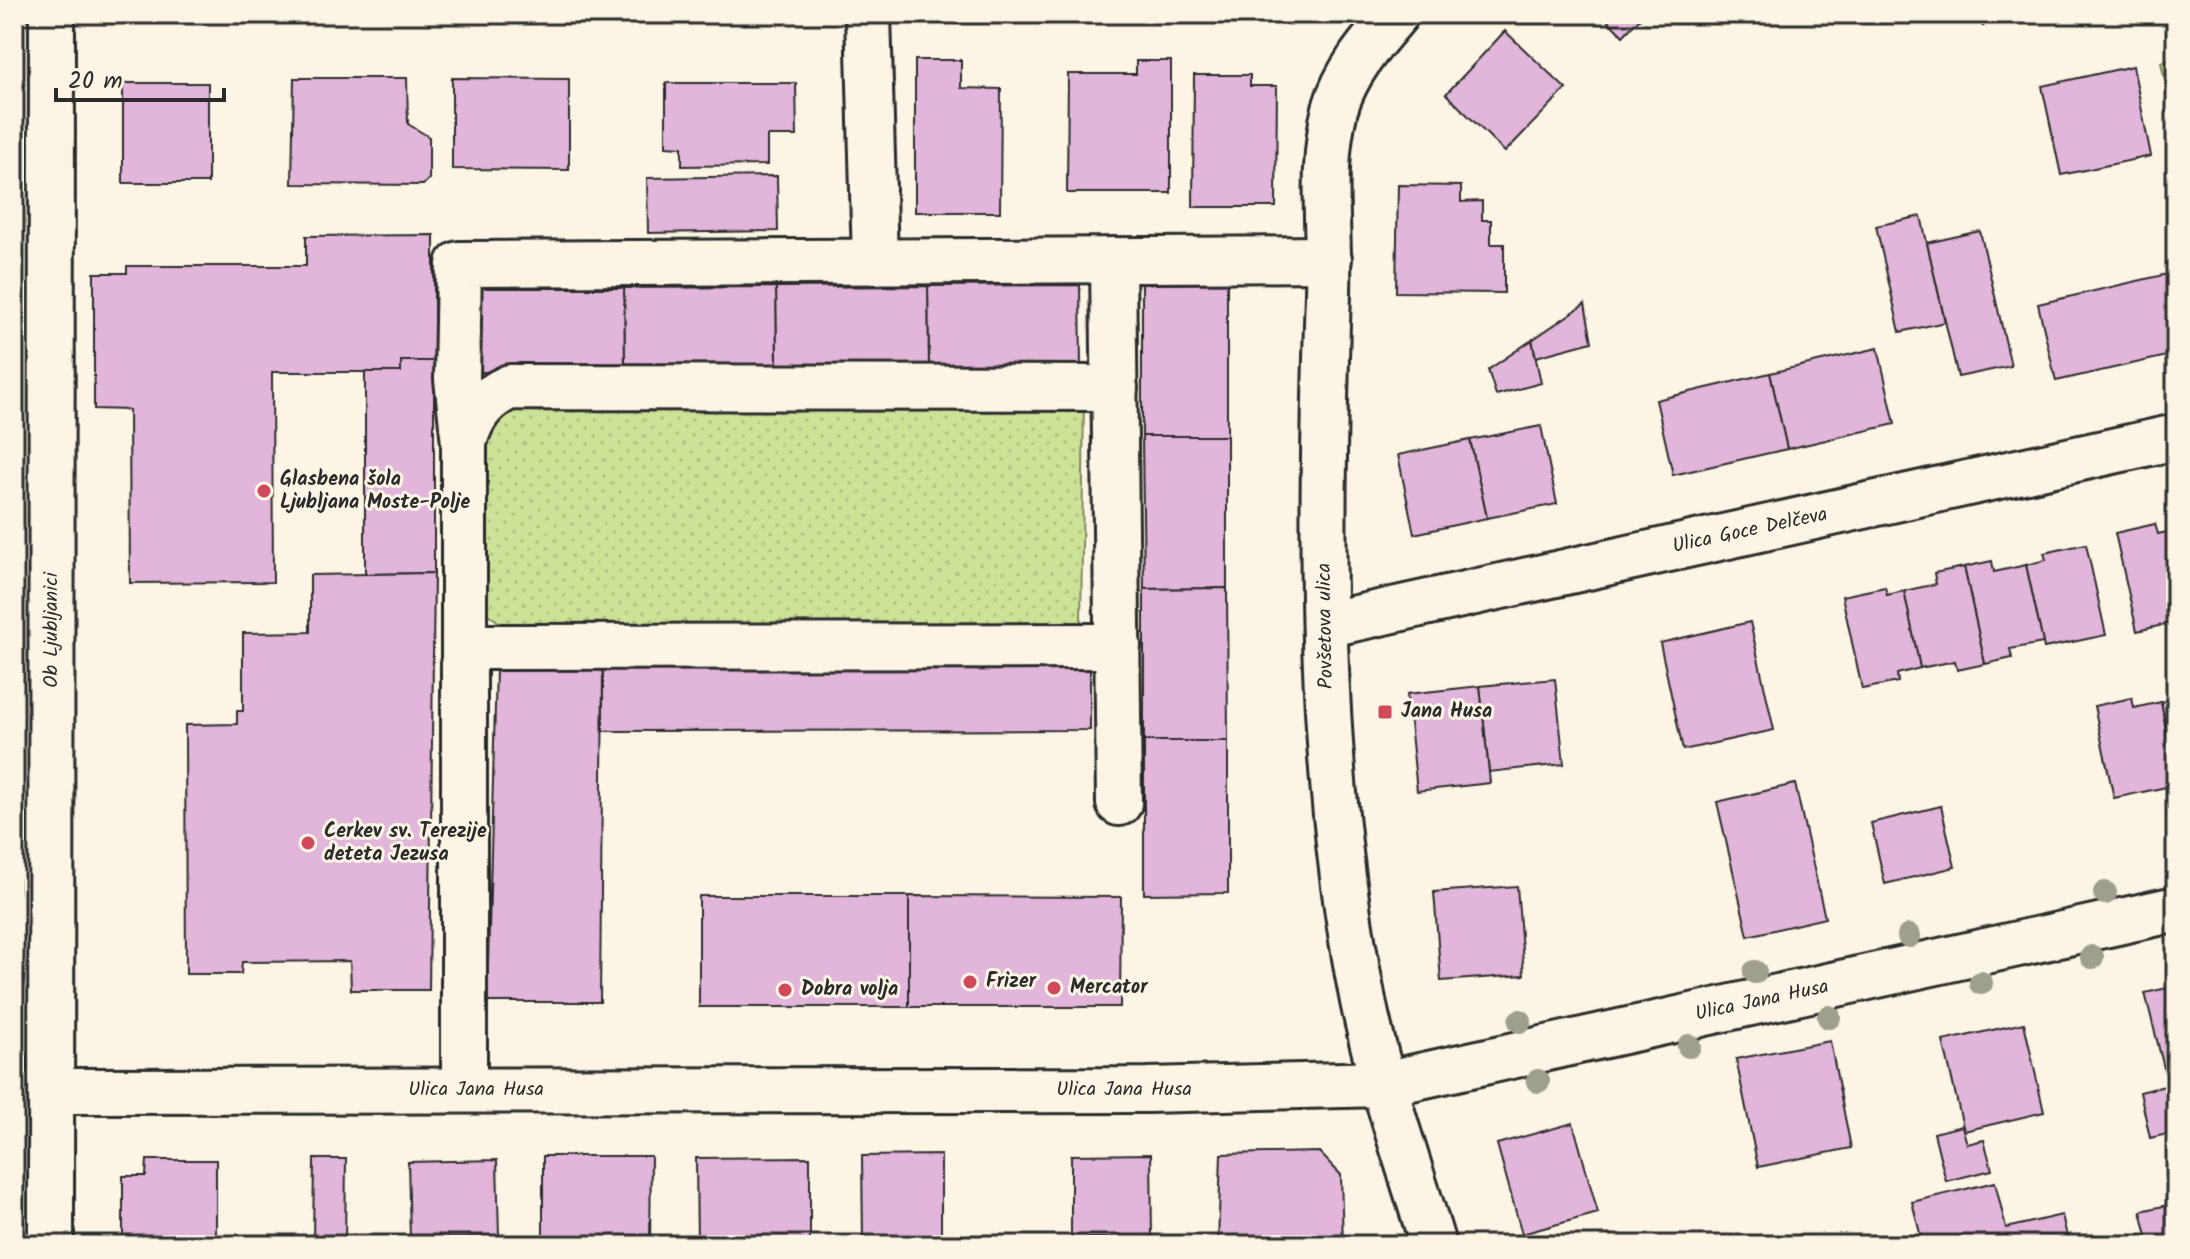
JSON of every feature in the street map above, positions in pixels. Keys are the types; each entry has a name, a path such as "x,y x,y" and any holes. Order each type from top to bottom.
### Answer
{"street":[{"name":"Ob Ljubljanici","path":"51,1245 52,14"},
{"path":"868,14 875,262"},
{"name":"Povšetova ulica","path":"1396,14 1351,70 1336,106 1331,128 1327,200 1325,625 1336,813 1363,1002 1384,1084 1433,1245"},
{"path":"464,1090 464,443 457,379 459,264 1329,259"},
{"path":"1113,260 1119,803"},
{"path":"464,443 469,424 480,408 493,394 510,387 1115,388"},
{"name":"Ulica Goce Delčeva","path":"1325,625 2176,437"},
{"path":"464,647 1118,646"},
{"name":"Ulica Jana Husa","path":"52,1091 1147,1090 1384,1084 2176,909"}],"green space":[{"path":"14,14 19,14 18,1072 14,1072"},
{"path":"2176,58 2176,135 2161,62"},
{"path":"1084,401 1081,623 507,628 485,612 485,435 508,406"},
{"path":"14,1108 18,1108 18,1245 14,1245"}],"building":[{"path":"1601,14 1644,14 1623,36"},
{"path":"1971,14 1995,14 1983,26"},
{"path":"1505,31 1566,89 1505,152 1446,94"},
{"path":"915,60 961,60 961,88 1001,89 1000,212 915,212"},
{"path":"1136,61 1171,61 1171,193 1067,193 1068,74 1136,74"},
{"path":"2133,66 2151,156 2061,175 2042,86"},
{"path":"1194,75 1250,75 1250,86 1277,86 1276,207 1193,207"},
{"path":"294,78 407,78 408,124 429,137 429,179 423,185 292,184"},
{"path":"452,78 569,79 569,170 452,169"},
{"path":"123,83 208,83 208,183 123,183"},
{"path":"666,83 796,83 797,136 767,136 767,165 682,166 682,147 666,146"},
{"path":"777,176 778,231 648,233 647,178"},
{"path":"1398,185 1461,186 1461,202 1482,201 1482,220 1491,220 1491,244 1504,244 1504,293 1396,292"},
{"path":"1921,216 1945,322 1900,332 1876,226"},
{"path":"1980,231 2011,366 1958,377 1927,243"},
{"path":"434,235 434,361 401,361 401,372 272,372 273,582 130,583 129,410 94,409 94,273 127,273 127,266 306,266 306,236"},
{"path":"2176,272 2176,354 2056,381 2038,304"},
{"path":"1227,283 1227,436 1142,436 1142,284"},
{"path":"1080,285 1081,368 929,370 928,286"},
{"path":"928,286 929,370 777,370 776,287"},
{"path":"776,287 777,370 625,371 624,288"},
{"path":"472,288 624,288 625,371 473,372"},
{"path":"1585,304 1592,342 1536,357 1532,340"},
{"path":"1532,340 1541,383 1496,395 1488,370"},
{"path":"1878,348 1895,424 1787,449 1770,373"},
{"path":"401,361 434,361 434,573 365,574 365,372 401,372"},
{"path":"1770,373 1787,449 1673,475 1656,400"},
{"path":"1541,426 1557,504 1487,518 1470,440"},
{"path":"1142,436 1227,436 1227,588 1144,589"},
{"path":"1470,440 1487,518 1414,534 1398,455"},
{"path":"2155,524 2158,534 2176,530 2176,622 2137,631 2115,533"},
{"path":"2086,544 2106,635 2044,648 2026,565 2046,560 2044,553"},
{"path":"1992,561 1994,572 2026,565 2043,643 2010,649 2012,658 1985,664 1964,567"},
{"path":"1964,567 1985,664 1957,670 1955,661 1920,668 1904,591 1936,584 1934,573"},
{"name":"Cerkev sv. Terezije deteta Jezusa","path":"434,573 429,990 351,990 350,961 242,962 241,974 186,974 185,725 237,724 237,711 243,711 243,633 310,632 310,575"},
{"path":"1885,587 1887,595 1904,591 1920,668 1897,674 1898,682 1862,689 1842,596"},
{"path":"1227,588 1228,741 1144,741 1144,589"},
{"path":"1750,622 1774,730 1683,750 1660,643"},
{"path":"1090,667 1090,730 603,731 603,669"},
{"path":"496,669 603,669 600,1002 487,1002"},
{"path":"1555,679 1564,764 1489,772 1480,686"},
{"path":"1480,686 1490,783 1417,791 1407,694"},
{"path":"2132,698 2134,708 2161,702 2176,785 2114,798 2094,706"},
{"path":"2176,699 2176,771 2161,702"},
{"path":"1144,741 1228,741 1228,893 1144,894"},
{"path":"1795,784 1825,918 1748,936 1717,802"},
{"path":"1941,806 1955,867 1885,884 1871,823"},
{"path":"1517,886 1524,975 1441,981 1434,892"},
{"path":"699,896 909,896 909,1007 699,1007"},
{"path":"909,896 1121,897 1120,1007 909,1007"},
{"path":"2176,986 2176,1066 2164,1068 2145,993"},
{"path":"2024,1023 2044,1112 1964,1131 1943,1041"},
{"path":"1830,1041 1851,1148 1758,1167 1736,1059"},
{"path":"2173,1084 2176,1132 2150,1138 2140,1092"},
{"path":"1573,1123 1598,1213 1522,1234 1497,1144"},
{"path":"1962,1126 1967,1144 1984,1140 1992,1170 1946,1181 1934,1133"},
{"path":"1319,1152 1341,1175 1343,1245 1218,1245 1221,1154"},
{"path":"1151,1154 1152,1238 1071,1238 1071,1155"},
{"path":"941,1155 941,1240 863,1240 862,1156"},
{"path":"543,1156 651,1156 650,1245 543,1245"},
{"path":"810,1157 810,1245 697,1245 696,1158"},
{"path":"314,1159 346,1159 345,1245 313,1245"},
{"path":"147,1160 216,1160 216,1245 123,1245 123,1176 146,1176"},
{"path":"497,1160 499,1237 410,1238 408,1162"},
{"path":"1995,1182 2006,1228 2062,1215 2069,1245 1923,1245 1912,1202"},
{"path":"2176,1203 2176,1240 2168,1205"},
{"path":"2168,1205 2176,1245 2149,1245 2141,1211"}],"place":[{"name":"Glasbena šola Ljubljana Moste-Polje","path":"264,491"},
{"name":"Jana Husa","path":"1385,712"},
{"name":"Cerkev sv. Terezije deteta Jezusa","path":"308,843"},
{"name":"Frizer","path":"970,982"},
{"name":"Mercator","path":"1054,988"},
{"name":"Dobra volja","path":"785,990"}]}
